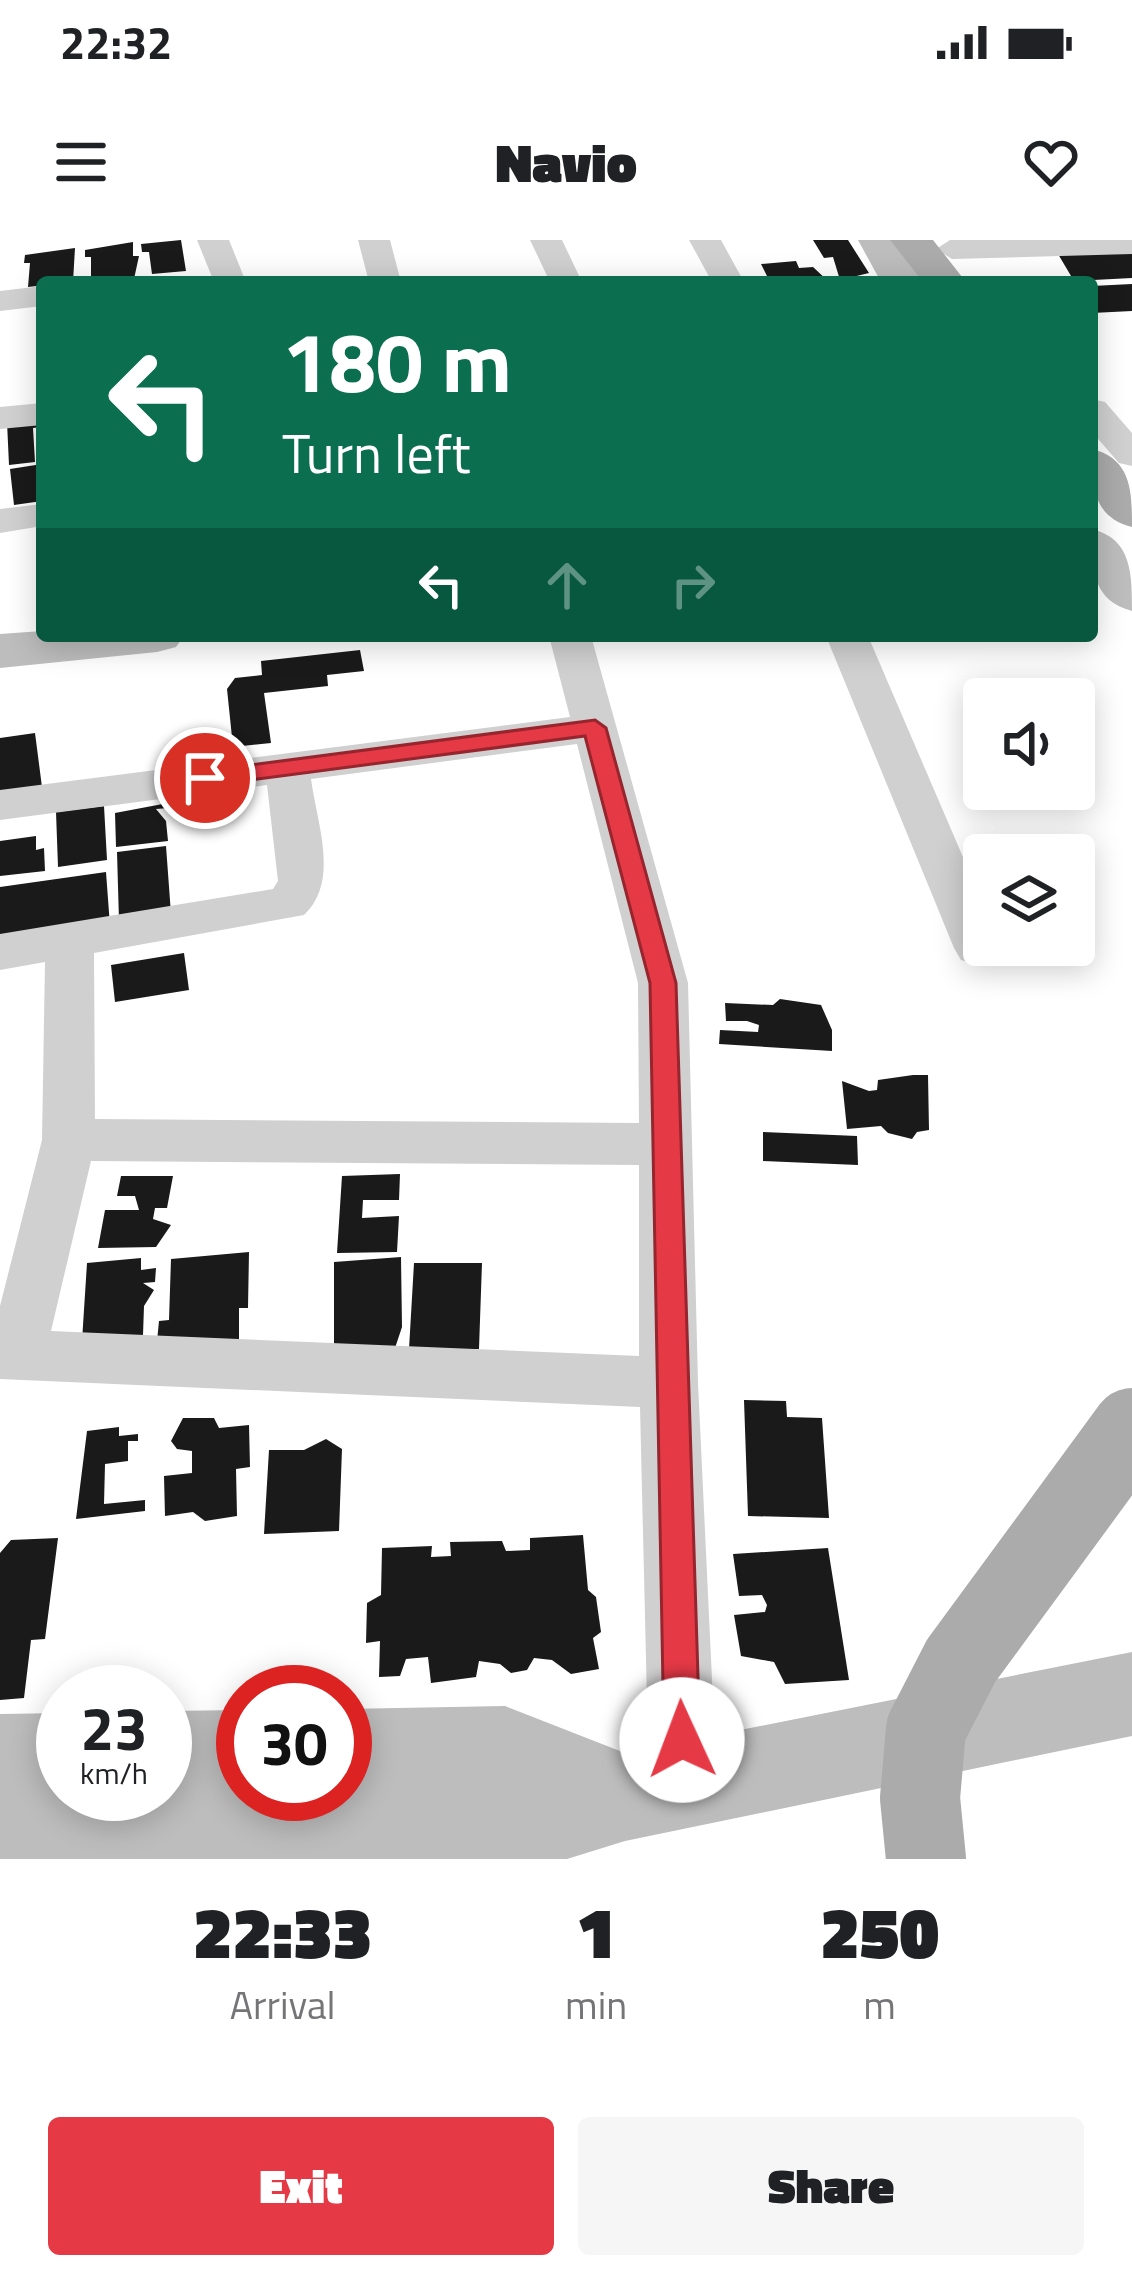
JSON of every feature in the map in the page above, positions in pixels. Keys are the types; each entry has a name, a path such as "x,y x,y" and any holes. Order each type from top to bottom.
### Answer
{"main road":[{"path":"1098,470 1132,512"},
{"path":"926,1859 920,1798 926,1729 961,1660 1132,1428"}],"street":[{"path":"213,240 227,276"},
{"path":"374,240 383,276"},
{"path":"546,240 563,276"},
{"path":"705,240 725,276"},
{"path":"879,240 899,276"},
{"path":"938,253 1132,244"},
{"path":"938,253 972,276"},
{"path":"0,301 36,297"},
{"path":"0,418 36,415"},
{"path":"1098,417 1132,455"},
{"path":"0,521 36,516"},
{"path":"1098,552 1132,595"},
{"path":"0,650 88,642"},
{"path":"572,642 663,983 669,1383 654,1791"},
{"path":"850,642 963,912"},
{"path":"0,805 595,728"},
{"path":"0,952 287,903 299,892 302,881 286,768"},
{"path":"70,942 69,1140 8,1354 669,1383"},
{"path":"69,1140 664,1144"},
{"path":"0,1846 495,1836 654,1791 1132,1694"},
{"path":"372,1752 506,1750 654,1791"},
{"path":"0,1758 36,1757"}],"building":[{"path":"181,240 186,271 152,274 149,252 142,252 141,244"},
{"path":"813,240 848,240 869,273 839,276 833,257 824,258"},
{"path":"133,242 133,256 139,256 135,276 91,276 91,257 85,257 85,250"},
{"path":"75,248 73,276 36,276 36,286 28,287 30,263 24,263 25,255"},
{"path":"1132,251 1132,278 1071,276 1058,254"},
{"path":"796,261 799,268 813,267 823,276 767,276 761,264"},
{"path":"1132,284 1132,311 1098,313 1098,286"},
{"path":"36,419 35,462 9,465 7,422"},
{"path":"36,465 36,502 14,505 10,469"},
{"path":"360,650 364,671 327,675 328,686 264,693 271,743 233,747 227,689 235,678 262,675 261,661"},
{"path":"35,733 42,787 0,794 0,738"},
{"path":"168,803 169,808 156,809 166,821 168,841 116,847 115,813"},
{"path":"104,806 107,860 58,867 56,812"},
{"path":"36,836 36,850 44,848 45,871 0,876 0,841"},
{"path":"166,846 171,914 119,921 117,852"},
{"path":"106,872 110,926 0,943 0,887"},
{"path":"184,953 189,990 115,1002 111,965"},
{"path":"780,999 821,1005 832,1030 832,1051 719,1044 720,1030 758,1032 759,1025 726,1021 725,1003 773,1005"},
{"path":"928,1075 929,1130 917,1132 912,1139 888,1133 881,1126 847,1129 842,1081 869,1091 877,1090 878,1080"},
{"path":"763,1132 857,1136 858,1165 763,1161"},
{"path":"400,1174 399,1200 363,1200 362,1218 399,1216 397,1252 337,1253 342,1176"},
{"path":"121,1176 173,1176 167,1208 155,1208 153,1219 171,1225 156,1247 98,1248 105,1210 139,1210 135,1196 117,1196"},
{"path":"249,1252 248,1308 239,1308 239,1339 157,1341 159,1321 169,1320 171,1259"},
{"path":"401,1257 402,1327 395,1348 334,1344 334,1262"},
{"path":"141,1258 141,1270 156,1268 155,1282 143,1283 154,1290 144,1306 143,1335 82,1341 87,1263"},
{"path":"414,1263 482,1263 479,1349 409,1349"},
{"path":"744,1400 786,1401 787,1417 822,1418 829,1518 748,1516"},
{"path":"183,1418 214,1418 219,1428 249,1425 250,1467 236,1469 237,1516 205,1521 193,1512 165,1516 164,1476 192,1473 192,1451 177,1449 171,1441"},
{"path":"119,1427 119,1436 138,1434 138,1441 128,1441 128,1461 105,1464 104,1504 145,1500 145,1511 76,1519 87,1431"},
{"path":"326,1439 342,1449 339,1531 264,1534 269,1450 304,1450"},
{"path":"583,1535 588,1590 596,1597 601,1632 593,1638 599,1669 571,1674 552,1660 534,1658 527,1670 511,1673 500,1664 479,1661 476,1677 431,1683 428,1657 406,1659 400,1676 379,1677 380,1641 366,1643 367,1603 381,1595 382,1548 432,1546 431,1557 451,1556 450,1542 502,1541 506,1551 530,1550 530,1538"},
{"path":"58,1538 45,1639 31,1640 24,1698 0,1700 0,1553 11,1540"},
{"path":"828,1548 849,1680 785,1684 774,1662 741,1656 734,1615 765,1612 767,1605 762,1595 739,1596 733,1554"}],"route":[{"path":"205,778 595,728 663,983 669,1383 682,1740"}]}
